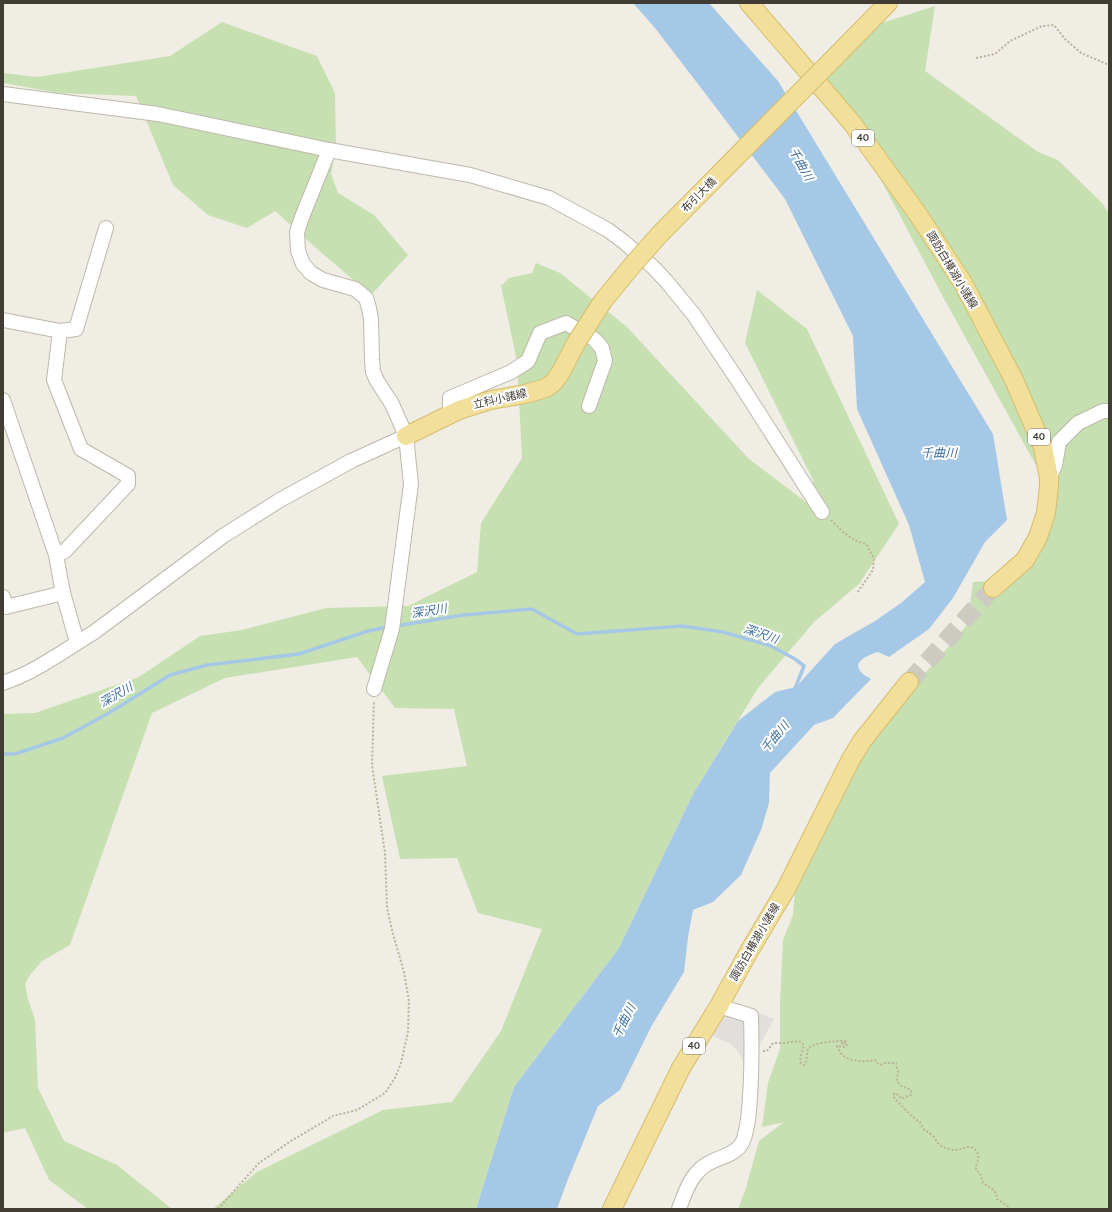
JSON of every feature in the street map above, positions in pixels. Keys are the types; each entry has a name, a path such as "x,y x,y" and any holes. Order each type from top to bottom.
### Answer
{"main road":[{"name":"諏訪白樺湖小諸線","path":"749,3 852,123 917,213 963,283 1020,393 1043,447 1049,478 1046,513 1038,537 1024,560 993,588"},
{"name":"布引大橋","path":"576,344 603,301 654,241 888,3"},
{"name":"立科小諸線","path":"406,436 459,410 491,400 525,394 546,388 554,382 561,372 576,344"},
{"name":"諏訪白樺湖小諸線","path":"612,1209 681,1068 719,1006 786,889 854,754 862,741 909,682"}],"street":[{"path":"3,94 158,114 329,150 470,175 549,198 608,230 624,242 667,282 694,316 737,379 822,512"},
{"path":"329,150 302,217 298,232 298,251 303,264 311,273 323,280 355,289 366,298 371,320 373,372 392,404 406,436 411,484 392,629 374,689"},
{"path":"3,320 60,331 76,329 106,228"},
{"path":"450,414 450,398 504,375 528,361 540,333 566,324 594,339 602,348 605,361 589,406"},
{"path":"56,555 65,551 128,484 128,476 81,449 54,380 60,331"},
{"path":"3,400 56,555 63,593 78,642"},
{"path":"1049,478 1055,465 1059,442 1078,423 1104,411 1109,411"},
{"path":"3,683 18,677 52,659 93,633 223,536 280,500 351,461 406,436"},
{"path":"3,597 6,606 63,593"},
{"path":"679,1209 686,1189 702,1167 731,1153 740,1146 746,1133 751,1098 751,1016 719,1006"}],"path":[{"path":"976,58 996,54 1010,41 1042,26 1054,25 1065,39 1082,53 1109,65"},
{"path":"822,512 850,537 860,543 866,544 874,558 873,570 857,593"},
{"path":"218,1209 259,1163 285,1145 333,1116 357,1110 385,1093 395,1078 401,1063 408,1032 409,1001 404,972 387,908 385,853 372,765 374,689"},
{"path":"762,1052 767,1051 774,1043 785,1044 798,1041 804,1045 800,1060 801,1064 804,1064 808,1049 812,1045 845,1041 848,1042 842,1043 847,1046 837,1046 844,1057 860,1062 875,1060 880,1064 896,1063 898,1072 897,1081 901,1086 911,1090 912,1095 902,1099 896,1093 894,1094 894,1097 897,1102 915,1120 920,1122 922,1128 934,1137 942,1146 956,1150 968,1146 974,1148 979,1157 975,1166 976,1170 980,1173 983,1183 993,1189 996,1193 996,1199 1010,1209"}],"green space":[{"path":"935,6 925,71 1038,152 1058,160 1103,204 1109,214 1109,1209 738,1209 745,1191 759,1141 784,1122 762,1127 768,1083 780,1049 780,1004 783,940 793,915 795,890 854,763 906,695 962,631 977,611 970,604 973,582 990,581 996,588 1054,498 942,295 826,76 879,24"},
{"path":"222,22 317,56 335,93 336,146 331,174 338,193 374,215 408,255 371,295 275,211 247,228 208,215 173,185 136,96 59,93 3,83 3,73 37,77 170,56"},
{"path":"536,263 560,273 627,327 749,459 815,509 813,480 745,343 757,290 807,329 899,524 859,584 814,622 758,688 693,794 619,948 514,1087 476,1209 213,1209 257,1172 383,1110 452,1102 501,1031 542,929 478,913 457,858 400,859 382,776 467,766 454,709 395,708 357,657 225,678 152,713 70,945 42,961 30,975 25,984 35,1020 38,1088 64,1141 117,1165 172,1209 88,1209 49,1180 25,1128 3,1133 3,714 35,713 139,677 200,636 242,630 326,608 408,606 477,572 481,523 522,458 517,361 501,286 509,278 532,273"}],"shaded area":[{"path":"730,1002 774,1019 756,1052 746,1066 738,1052 731,1044 711,1035"}],"water":[{"name":"千曲川","path":"633,3 709,3 778,81 993,434 1007,520 985,542 953,598 929,629 889,657 878,652 871,654 860,661 858,665 861,672 871,679 833,718 814,725 770,773 769,803 761,830 741,875 713,902 693,910 684,972 651,1027 620,1090 598,1106 557,1209 476,1209 514,1087 619,948 693,794 738,721 775,692 796,687 835,644 875,621 901,603 925,582 909,525 857,409 853,336 785,199 655,28"}],"waterway":[{"name":"深沢川","path":"396,626 463,615 532,609 577,634 682,626 723,632 771,646 795,659 804,666 794,691"},
{"name":"深沢川","path":"3,754 15,754 63,738 109,713 170,675 207,665 299,654 368,631 388,627"}],"tunnel":[{"path":"909,682 993,588"}]}
